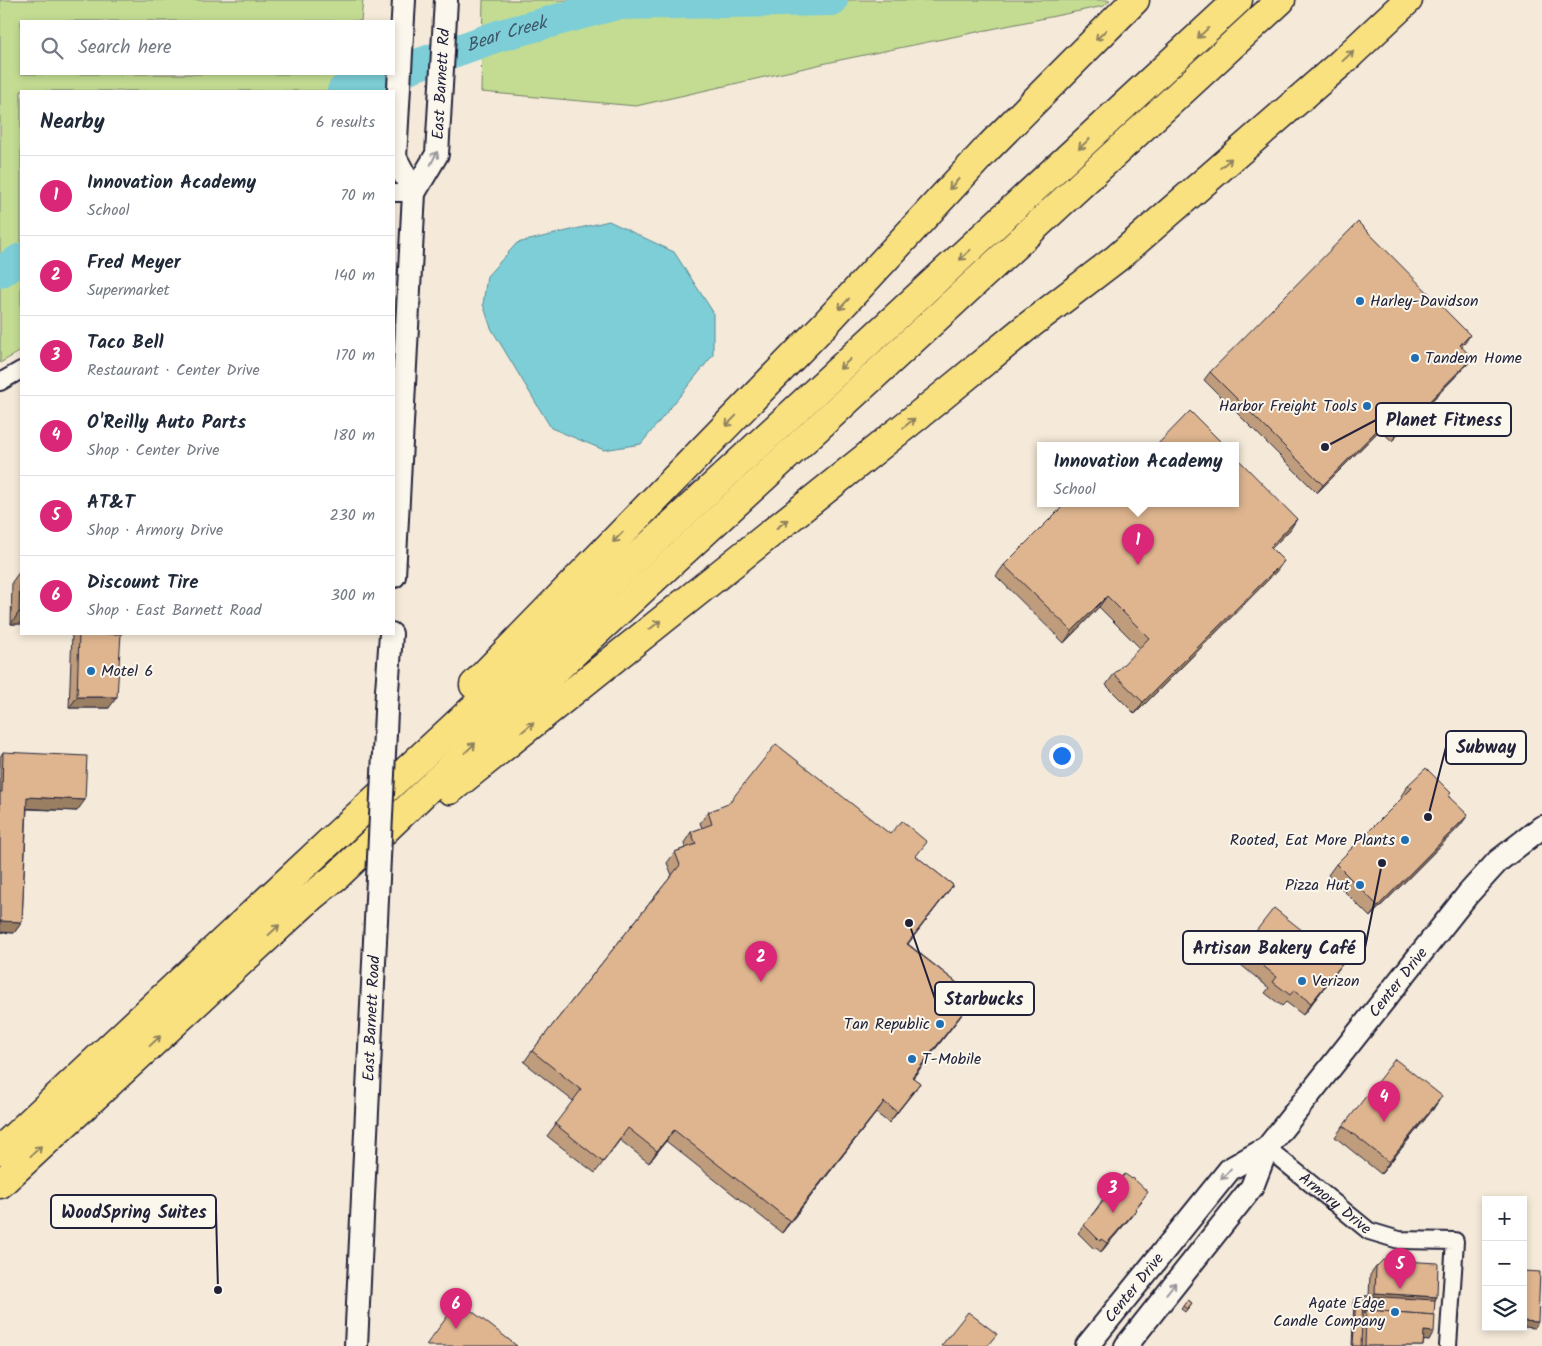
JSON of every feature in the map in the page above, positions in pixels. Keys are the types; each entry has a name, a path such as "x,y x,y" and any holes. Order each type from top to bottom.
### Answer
{"highway":[{"path":"340,832 478,680 826,323 987,149 1136,0"},
{"path":"0,1150 340,832 1238,0"},
{"path":"338,875 476,744 1281,0"},
{"path":"0,1184 311,897 439,799 1023,330 1117,258 1341,63 1408,0"}],"main road":[{"path":"404,0 395,157 404,193"},
{"name":"East Barnett Rd","path":"395,538 404,193 437,154 446,0"},
{"name":"East Barnett Road","path":"356,1346 390,635"},
{"name":"Center Drive","path":"1126,1346 1252,1186 1267,1148 1431,939 1498,861 1542,827"},
{"name":"Center Drive","path":"1087,1346 1230,1168 1267,1148"}],"street":[{"path":"0,382 20,371"},
{"name":"Armory Drive","path":"1267,1148 1369,1231 1399,1240 1455,1241 1448,1346"}],"green space":[{"path":"0,0 363,0 361,20 20,20 20,75 357,75 355,90 20,90 20,352 0,363"},
{"path":"483,0 1110,0 1104,6 840,60 636,106 481,92"}],"water":[{"path":"609,221 674,252 713,312 713,355 641,444 604,450 551,428 491,328 483,304 487,276 517,243"}],"building":[{"path":"1358,222 1470,335 1460,345 1472,358 1398,433 1386,421 1323,485 1210,372"},
{"path":"1190,411 1221,442 1160,442"},
{"path":"1239,460 1297,519 1270,547 1284,561 1143,702 1114,674 1149,638 1107,596 1072,631 1004,565 1062,507 1239,507"},
{"path":"20,571 20,612 19,612"},
{"name":"Motel 6","path":"79,635 121,635 117,697 77,697"},
{"path":"776,744 890,834 902,821 927,842 916,856 953,885 907,944 975,997 912,1077 920,1083 897,1112 884,1102 790,1221 674,1130 657,1151 628,1128 603,1162 555,1124 581,1090 532,1051 680,865 675,852 696,844 691,832 712,824 708,812 728,804"},
{"path":"3,752 87,756 85,800 27,797 22,922 0,921 0,792 2,792"},
{"path":"1426,768 1451,793 1448,796 1468,815 1378,906 1336,864 1412,788 1408,785"},
{"path":"1274,908 1343,963 1311,1003 1294,990 1290,995 1273,982 1277,977 1242,949"},
{"path":"1395,1059 1442,1096 1389,1162 1343,1126"},
{"path":"1125,1174 1133,1178 1148,1192 1136,1210 1107,1243 1101,1239 1100,1241 1084,1225"},
{"path":"1383,1260 1438,1263 1437,1297 1375,1293 1376,1267"},
{"path":"1527,1271 1540,1272 1538,1322 1527,1321"},
{"path":"1365,1296 1435,1300 1434,1315 1366,1310 1364,1313"},
{"path":"1356,1298 1363,1298 1361,1346 1352,1346"},
{"path":"1188,1300 1192,1303 1187,1309 1183,1306"},
{"path":"459,1301 517,1346 427,1346"},
{"path":"1366,1310 1435,1315 1434,1332 1424,1331 1423,1346 1365,1346"},
{"path":"968,1312 997,1334 987,1346 941,1346"}],"waterway":[{"name":"Bear Creek","path":"395,73 501,35 616,4 832,0"},
{"name":"Bear Creek","path":"346,90 390,75"},
{"name":"Bear Creek","path":"0,272 20,260"}],"place":[{"name":"Harley-Davidson","path":"1360,301"},
{"name":"Tandem Home","path":"1415,358"},
{"name":"Harbor Freight Tools","path":"1367,406"},
{"name":"Planet Fitness","path":"1325,447"},
{"name":"Innovation Academy","path":"1138,565"},
{"name":"Motel 6","path":"91,671"},
{"name":"Subway","path":"1428,817"},
{"name":"Rooted, Eat More Plants","path":"1405,840"},
{"name":"Artisan Bakery Café","path":"1382,863"},
{"name":"Pizza Hut","path":"1360,885"},
{"name":"Starbucks","path":"909,923"},
{"name":"Verizon","path":"1302,981"},
{"name":"Fred Meyer","path":"761,982"},
{"name":"Tan Republic","path":"940,1024"},
{"name":"T-Mobile","path":"912,1059"},
{"name":"O'Reilly Auto Parts","path":"1384,1122"},
{"name":"Taco Bell","path":"1113,1213"},
{"name":"AT&T","path":"1400,1289"},
{"name":"WoodSpring Suites","path":"218,1290"},
{"name":"Agate Edge Candle Company","path":"1395,1312"},
{"name":"Discount Tire","path":"456,1329"}]}
